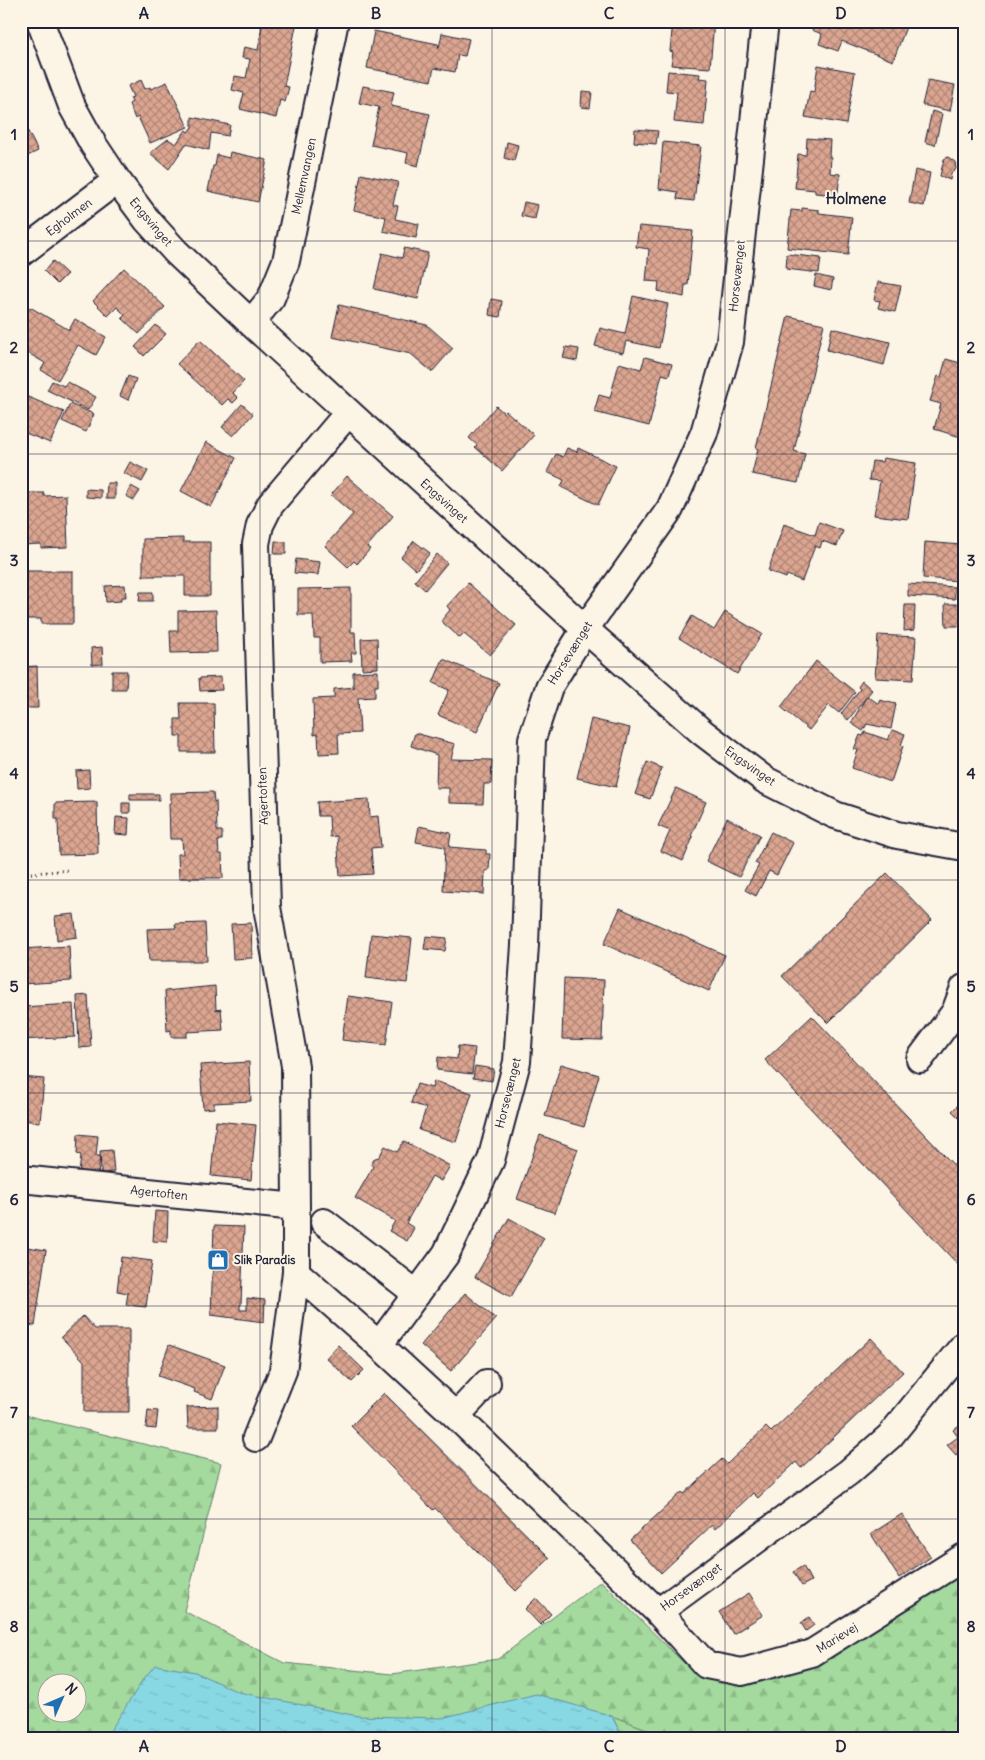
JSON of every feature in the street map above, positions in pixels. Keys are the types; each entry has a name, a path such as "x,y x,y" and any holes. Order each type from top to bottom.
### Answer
{"street":[{"name":"Engsvinget","path":"40,21 72,106 93,144 147,220 176,252 251,323 585,629 702,732 765,780 835,814 897,835 964,847"},
{"name":"Mellemvangen","path":"251,323 271,298 286,261 335,21"},
{"name":"Horsevænget","path":"379,1345 446,1254 491,1160 518,1062 525,945 532,739 549,687 585,629 670,509 704,433 730,342 765,21"},
{"name":"Egholmen","path":"21,253 117,180"},
{"name":"Agertoften","path":"256,1438 283,1371 296,1272 296,1207 295,1066 266,907 256,544 260,525 270,505 348,413"},
{"path":"920,1059 955,1012 964,988"},
{"name":"Agertoften","path":"21,1179 296,1207"},
{"path":"324,1222 416,1294"},
{"name":"Horsevænget","path":"296,1272 456,1416 658,1612 849,1472 890,1436 964,1345"},
{"path":"456,1416 486,1383"},
{"name":"Marievej","path":"658,1612 706,1665 742,1672 812,1653 964,1557"}],"path":[{"path":"948,21 964,29"},
{"path":"21,874 70,870"}],"green space":[{"path":"21,1414 221,1463 184,1611 284,1663 392,1674 498,1659 601,1581 685,1664 741,1685 801,1667 964,1570 964,1739 21,1739"},
{"path":"612,1716 647,1729 653,1739 623,1739"}],"water":[{"path":"155,1665 195,1672 238,1692 358,1716 442,1718 536,1694 612,1716 623,1739 105,1739 143,1680"}],"building":[{"path":"154,21 169,21 170,25 156,29"},
{"path":"247,21 297,21 284,86 289,87 285,102 280,100 276,118 240,109 244,93 232,90 235,76 246,78 250,59 242,58 244,47 258,50 262,26 246,23"},
{"path":"673,21 714,21 710,68 671,65 673,52 670,51"},
{"path":"815,21 893,21 906,27 893,61 842,41 838,51 819,44 822,34 812,30"},
{"path":"374,31 438,44 439,48 442,33 469,39 465,56 458,55 455,72 434,68 431,81 367,68"},
{"path":"818,65 855,72 846,124 805,117 810,91 814,92"},
{"path":"668,71 700,74 699,78 708,79 704,125 674,122 677,92 666,91"},
{"path":"141,80 145,89 150,87 151,89 167,82 188,127 150,143 138,117 135,119 129,104 132,102 130,98 133,97 128,86"},
{"path":"928,80 955,85 950,111 922,105"},
{"path":"363,86 394,92 391,106 430,114 418,166 406,163 408,153 371,145 379,107 359,103"},
{"path":"582,91 592,92 590,108 581,107"},
{"path":"932,111 942,114 935,145 925,142"},
{"path":"192,117 230,125 228,136 211,133 209,150 186,144 169,169 150,153 168,139 176,144 186,130 188,132 192,127"},
{"path":"21,118 38,151 21,159"},
{"path":"635,129 658,131 656,144 634,142"},
{"path":"807,138 830,140 830,173 840,174 838,192 835,192 835,195 795,188 798,154 806,155"},
{"path":"507,142 518,145 514,161 504,158"},
{"path":"663,142 701,146 694,201 677,199 678,192 659,189"},
{"path":"230,152 267,160 258,202 208,191 217,155 229,158"},
{"path":"948,157 955,162 956,169 951,174 950,180 940,176 944,159"},
{"path":"915,170 930,173 924,206 909,203"},
{"path":"361,174 398,182 393,205 398,206 395,219 419,224 416,238 383,231 386,217 354,210"},
{"path":"524,202 538,205 535,219 521,216"},
{"path":"802,208 819,210 819,213 852,217 848,255 787,248 791,210 802,211"},
{"path":"639,226 693,231 688,285 685,285 684,297 658,291 659,282 646,281 649,249 636,247"},
{"path":"404,248 428,253 418,299 374,289 382,253 402,258"},
{"path":"787,254 821,258 819,273 786,269"},
{"path":"53,261 67,274 57,284 44,271"},
{"path":"124,268 165,307 139,334 122,318 125,315 117,307 108,316 93,301"},
{"path":"816,275 833,279 831,290 814,286"},
{"path":"878,282 901,286 895,312 878,308 880,301 874,300"},
{"path":"633,296 668,304 659,348 626,341 623,353 595,346 600,328 625,334"},
{"path":"491,299 502,301 500,317 489,315"},
{"path":"339,305 427,325 453,348 432,372 411,354 332,337"},
{"path":"30,307 69,330 75,319 106,337 96,355 78,345 58,380 41,370 45,363 21,349 21,322"},
{"path":"788,316 824,324 794,451 805,454 798,483 752,474 758,449 756,448"},
{"path":"156,325 166,334 144,356 135,347"},
{"path":"832,328 890,342 884,365 827,350"},
{"path":"200,340 244,381 233,393 238,398 233,403 228,399 222,405 177,364"},
{"path":"566,347 579,349 577,361 563,358"},
{"path":"645,357 672,364 669,376 662,374 649,426 594,412 599,395 610,398 619,363 641,369"},
{"path":"946,359 964,364 964,438 934,429 941,404 930,401 938,376 941,377"},
{"path":"128,376 136,379 128,400 120,396"},
{"path":"52,381 64,386 67,382 96,397 88,410 47,390"},
{"path":"21,394 64,412 50,443 23,432 21,436"},
{"path":"70,404 94,414 86,432 62,421"},
{"path":"242,404 253,414 233,436 222,427"},
{"path":"496,406 504,413 506,411 534,435 502,471 475,447 477,445 469,438"},
{"path":"206,442 236,458 211,507 181,491"},
{"path":"567,448 577,452 578,448 616,466 598,505 561,487 564,480 547,472 556,454 563,457"},
{"path":"883,458 916,463 908,519 874,515 880,481 869,480 872,461 882,462"},
{"path":"130,462 148,471 142,482 124,473"},
{"path":"347,476 393,516 367,547 370,549 357,564 354,561 348,567 325,546 353,514 331,495"},
{"path":"107,483 115,483 115,499 106,499"},
{"path":"131,486 140,491 134,500 126,496"},
{"path":"86,489 101,490 101,498 86,497"},
{"path":"21,493 44,493 44,496 66,495 68,547 41,548 41,544 21,545"},
{"path":"819,522 843,531 837,546 822,541 820,548 815,546 802,581 787,575 786,578 768,571 784,524 815,535"},
{"path":"183,538 183,542 210,542 210,596 185,596 185,576 143,576 143,539"},
{"path":"275,541 286,542 286,554 274,554"},
{"path":"414,541 430,553 416,570 401,557"},
{"path":"925,542 961,545 959,581 923,578"},
{"path":"437,554 447,563 425,590 415,581"},
{"path":"296,559 320,562 318,575 294,573"},
{"path":"26,571 73,571 73,624 41,624 41,619 26,619"},
{"path":"468,583 516,625 490,655 464,634 460,638 441,621 450,610 447,606"},
{"path":"908,584 955,587 955,599 908,596"},
{"path":"125,585 126,597 121,597 121,601 106,602 105,586"},
{"path":"351,588 351,632 355,632 356,653 351,653 352,661 320,662 320,638 314,638 313,615 298,615 298,589"},
{"path":"140,592 153,592 153,601 139,601"},
{"path":"945,604 964,604 964,626 946,626"},
{"path":"905,605 915,605 914,630 904,631"},
{"path":"216,610 217,652 171,653 170,631 178,631 178,611"},
{"path":"725,612 762,634 737,674 679,638 692,616 714,630"},
{"path":"878,635 916,637 913,680 875,678"},
{"path":"377,638 378,668 362,669 361,639"},
{"path":"102,647 103,664 92,665 91,648"},
{"path":"443,659 499,683 477,732 438,715 449,690 433,683"},
{"path":"816,661 855,692 839,713 829,705 809,730 781,707"},
{"path":"37,666 38,708 24,708 25,722 21,723 21,667"},
{"path":"112,671 127,671 126,689 112,689"},
{"path":"378,671 378,686 375,686 375,697 358,698 360,733 338,734 339,753 319,754 318,734 314,735 313,699 334,698 334,689 355,687 353,686 353,672"},
{"path":"221,677 222,690 200,691 199,678"},
{"path":"862,681 872,690 848,720 841,714 860,689 858,687"},
{"path":"867,696 879,704 879,700 896,704 891,729 867,724 863,731 851,723"},
{"path":"180,703 214,703 215,752 181,752 181,736 175,736 175,719 181,719"},
{"path":"591,719 630,728 616,787 577,778"},
{"path":"892,730 905,734 891,782 852,768 858,750 854,749 860,735 863,736 865,732 888,740"},
{"path":"415,733 455,744 451,759 492,760 491,784 484,784 483,804 449,803 449,788 436,788 437,755 411,746"},
{"path":"647,762 662,768 650,799 635,794"},
{"path":"89,770 90,788 77,789 76,771"},
{"path":"676,788 706,802 691,836 693,837 683,861 661,851 670,831 658,826"},
{"path":"213,792 214,802 216,801 217,831 222,831 222,840 218,840 219,854 222,854 223,878 179,878 178,854 183,854 182,839 170,839 169,803 171,803 171,793"},
{"path":"130,794 159,794 159,800 130,800"},
{"path":"369,799 370,817 378,816 381,847 371,848 373,874 340,876 337,836 330,837 329,816 318,816 317,802"},
{"path":"97,802 98,854 59,855 58,819 55,819 55,803"},
{"path":"122,803 130,803 130,813 122,813"},
{"path":"116,817 129,818 128,835 115,834"},
{"path":"727,818 760,835 739,877 706,861"},
{"path":"419,826 451,833 449,847 486,850 486,854 490,854 489,870 485,871 484,894 443,891 445,847 416,842"},
{"path":"771,832 793,843 777,875 769,871 756,896 745,890 759,865 755,863"},
{"path":"887,873 932,920 828,1023 782,976"},
{"path":"620,908 725,955 709,991 604,944"},
{"path":"74,914 77,937 57,940 55,916"},
{"path":"205,923 207,961 149,961 147,929 176,928 175,924"},
{"path":"251,923 252,958 233,959 231,924"},
{"path":"371,934 412,938 407,983 366,978"},
{"path":"426,936 447,938 445,951 424,949"},
{"path":"69,946 71,981 21,984 21,949"},
{"path":"564,978 604,980 602,1040 562,1039"},
{"path":"215,986 216,1010 221,1009 223,1030 187,1032 187,1037 171,1037 171,1030 167,1031 165,991"},
{"path":"88,995 91,1047 79,1048 77,996"},
{"path":"348,996 392,1002 386,1045 342,1040"},
{"path":"73,1004 75,1037 21,1040 21,1007"},
{"path":"812,1016 964,1176 964,1271 765,1060"},
{"path":"458,1046 475,1048 472,1074 437,1070 438,1057 457,1059"},
{"path":"249,1062 251,1101 214,1103 214,1108 203,1109 200,1065"},
{"path":"561,1064 599,1075 584,1127 545,1116"},
{"path":"475,1066 494,1069 492,1081 473,1078"},
{"path":"21,1077 44,1079 40,1122 21,1120"},
{"path":"434,1081 472,1093 456,1142 419,1130 426,1108 411,1103 417,1084 432,1088"},
{"path":"959,1104 964,1110 964,1123 952,1111"},
{"path":"216,1121 256,1125 251,1180 211,1176"},
{"path":"78,1134 98,1136 96,1156 100,1156 98,1175 79,1174 81,1155 77,1154"},
{"path":"540,1135 578,1149 555,1213 517,1199"},
{"path":"404,1141 450,1166 441,1181 432,1176 406,1223 414,1228 407,1241 389,1231 395,1221 355,1198 373,1167 371,1164 375,1158 379,1157 385,1146 397,1152"},
{"path":"112,1150 114,1172 101,1173 100,1151"},
{"path":"155,1211 168,1212 167,1242 153,1241"},
{"path":"509,1218 544,1238 511,1297 475,1277"},
{"path":"214,1226 244,1227 240,1310 247,1310 247,1298 265,1300 264,1322 211,1315"},
{"path":"21,1246 46,1250 35,1326 21,1324"},
{"path":"121,1257 152,1261 146,1307 126,1305 128,1293 117,1291"},
{"path":"465,1293 496,1319 451,1371 421,1345"},
{"path":"83,1316 95,1329 129,1329 129,1412 84,1412 84,1361 61,1337"},
{"path":"871,1338 903,1372 801,1468 796,1462 758,1498 753,1493 715,1529 712,1525 661,1573 630,1540 682,1492 684,1494 722,1459 727,1464 766,1427 771,1432"},
{"path":"169,1345 225,1365 212,1399 194,1392 195,1389 158,1376"},
{"path":"338,1345 364,1370 352,1382 326,1358"},
{"path":"384,1393 550,1558 516,1591 351,1426"},
{"path":"218,1406 218,1428 188,1428 187,1407"},
{"path":"148,1410 158,1411 156,1429 146,1428"},
{"path":"964,1421 964,1444 962,1445 964,1448 956,1455 947,1445 958,1437 953,1430"},
{"path":"902,1514 931,1557 899,1578 871,1534"},
{"path":"803,1566 811,1581 802,1586 793,1572"},
{"path":"749,1593 763,1615 733,1634 719,1612"},
{"path":"536,1598 551,1614 540,1625 525,1609"},
{"path":"809,1617 814,1625 806,1631 801,1623"}],"place":[{"name":"Slik Paradis","path":"218,1260"}],"district":[{"name":"Holmene","path":"856,199"}]}
